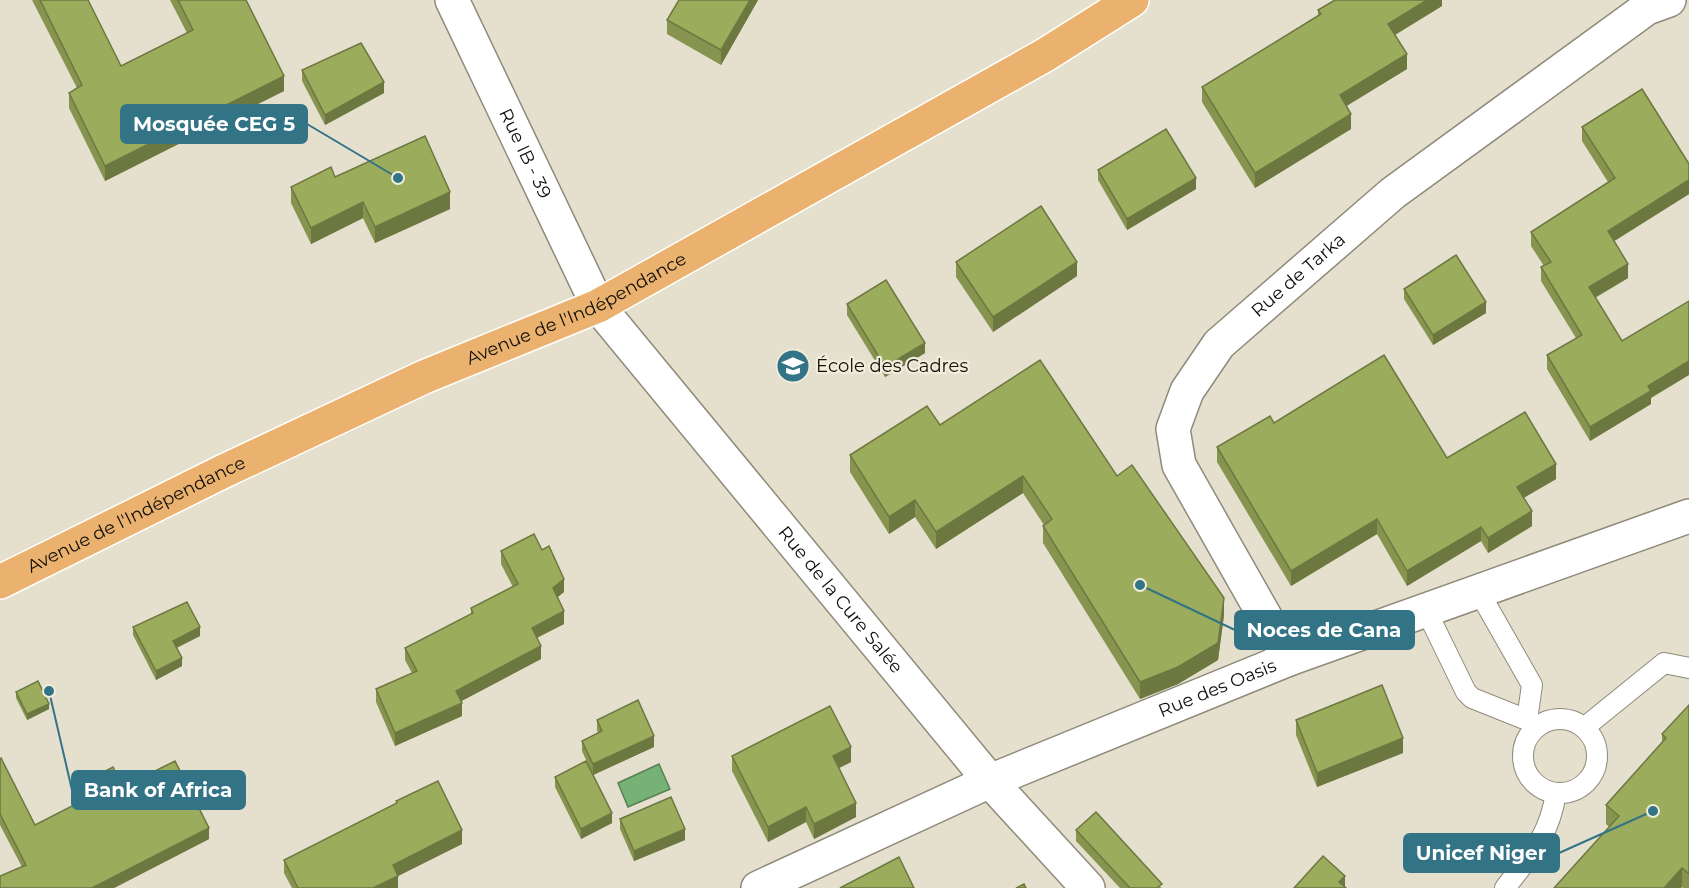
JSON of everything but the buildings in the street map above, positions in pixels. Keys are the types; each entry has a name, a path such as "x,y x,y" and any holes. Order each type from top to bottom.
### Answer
{"highway":[{"name":"Avenue de l'Indépendance","path":"0,582 224,471 424,377 598,306 1045,55 1132,0"}],"street":[{"name":"Rue IB - 39","path":"452,0 598,306"},
{"name":"Rue de Tarka","path":"1289,659 1179,465 1173,429 1187,391 1219,344 1394,193 1647,8 1669,0"},
{"name":"Rue de la Cure Salée","path":"598,306 990,781 1088,888"},
{"name":"Rue des Oasis","path":"758,888 990,781 1289,659 1689,516"}],"lane":[{"path":"1426,610 1466,692 1472,698 1531,724 1557,718 1569,719 1585,728 1596,744 1598,756 1596,768 1580,788 1556,793 1534,783 1522,762 1531,724 1532,685 1479,592"},
{"path":"1585,728 1664,663 1689,668"},
{"path":"1505,888 1544,836 1552,820 1556,793"}],"shaded area":[{"path":"659,764 670,789 628,807 618,783"}],"place":[{"name":"Mosquée CEG 5","path":"398,178"},
{"name":"École des Cadres","path":"793,366"},
{"name":"Noces de Cana","path":"1140,585"},
{"name":"Bank of Africa","path":"49,691"},
{"name":"Unicef Niger","path":"1653,811"}]}
